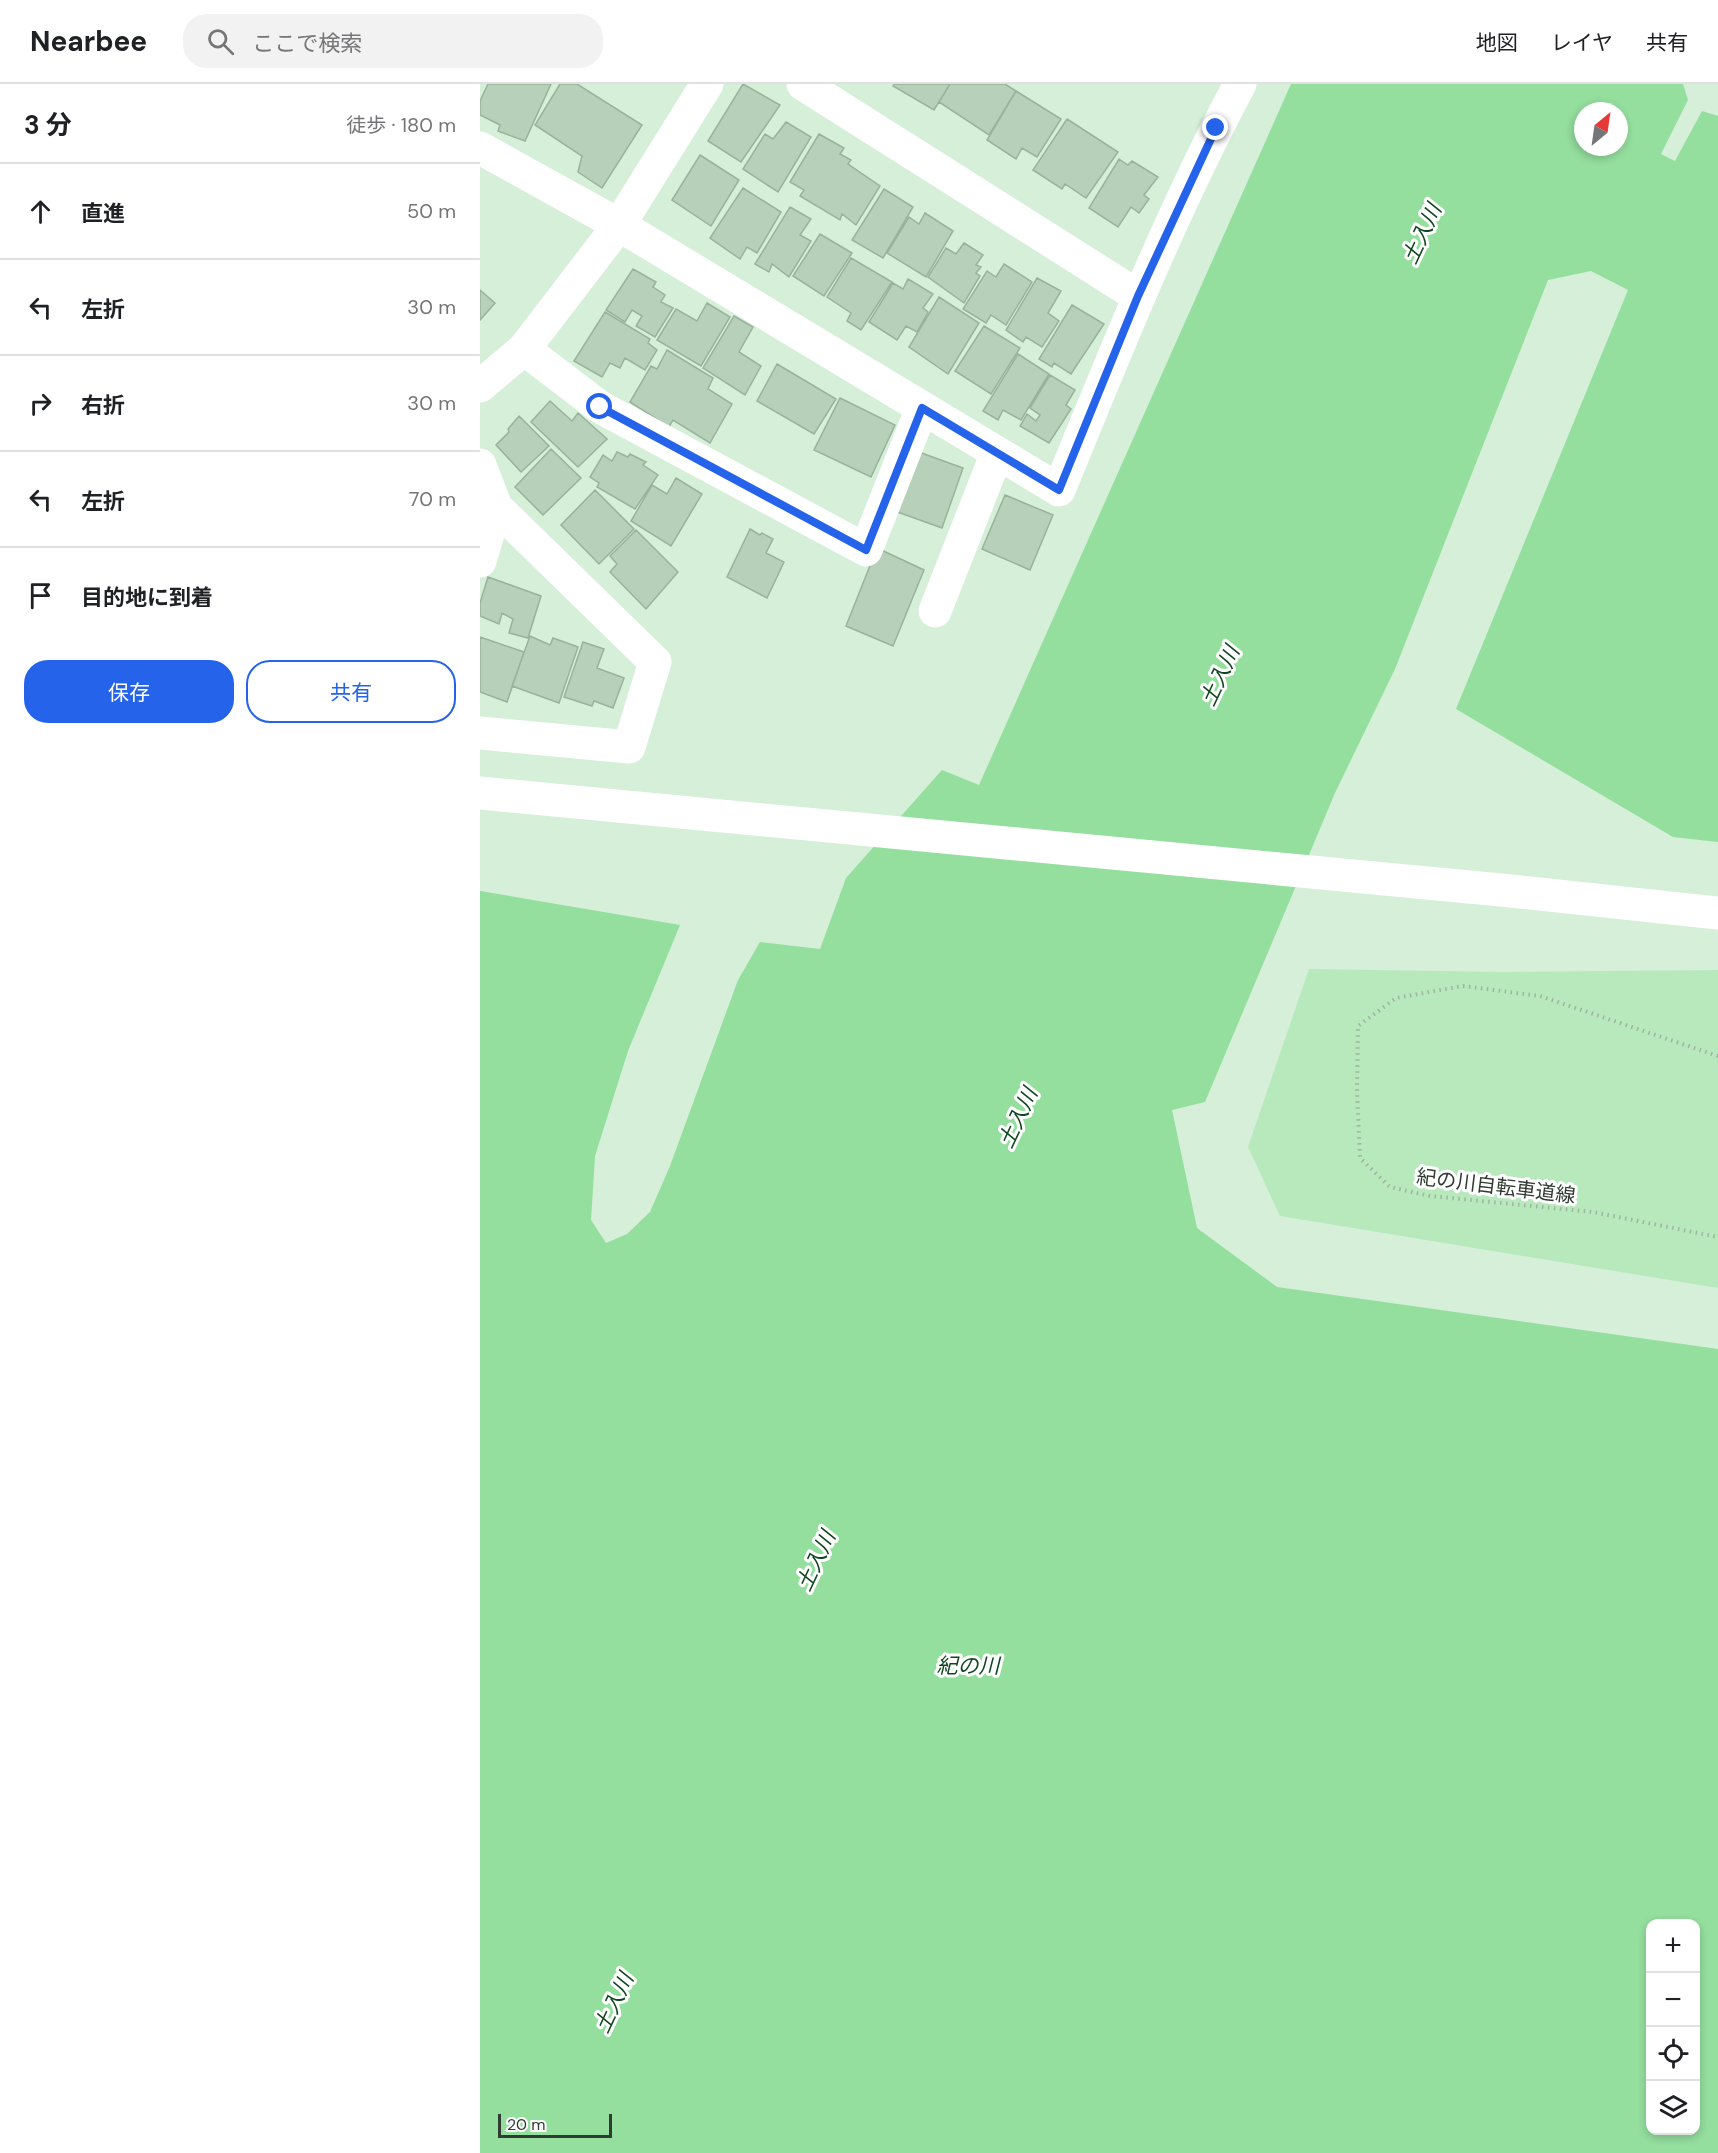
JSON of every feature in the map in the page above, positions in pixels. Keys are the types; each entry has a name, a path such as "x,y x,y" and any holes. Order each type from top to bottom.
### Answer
{"street":[{"path":"480,386 524,349 619,225 707,84"},
{"path":"803,84 1138,296"},
{"path":"480,148 619,225 1059,490 1138,296 1216,128 1240,84"},
{"path":"524,349 600,407 866,550 922,408"},
{"path":"935,611 998,453"},
{"path":"480,465 496,507 655,662 629,747 480,733"},
{"path":"480,561 496,507"},
{"path":"480,794 1501,890 1718,913"}],"path":[{"name":"紀の川自転車道線","path":"1718,1056 1540,996 1463,986 1396,998 1359,1026 1357,1091 1360,1158 1390,1187 1430,1196 1593,1212 1718,1237"}],"shaded area":[{"path":"1309,969 1504,972 1718,970 1718,1288 1280,1216 1248,1147"}],"water":[{"name":"紀の川","path":"1291,84 1683,84 1688,100 1661,154 1675,161 1702,111 1718,116 1718,842 1673,837 1456,709 1628,290 1591,271 1548,280 1395,669 1335,793 1205,1102 1172,1110 1197,1228 1277,1287 1718,1349 1718,2153 480,2153 480,891 680,925 628,1051 595,1156 591,1220 606,1243 627,1234 650,1212 670,1166 738,980 760,942 820,949 846,878 942,770 979,785"}],"building":[{"path":"488,84 551,84 525,141 498,131 500,125 480,115 480,101"},
{"path":"560,84 577,84 642,125 602,188 578,172 582,156 535,125"},
{"path":"743,84 780,105 741,162 708,141"},
{"path":"894,84 950,84 934,110 893,86"},
{"path":"950,84 1005,84 1016,91 989,135 939,102"},
{"path":"1016,91 1061,119 1037,157 1022,148 1016,159 987,140"},
{"path":"1067,119 1118,152 1086,198 1065,184 1062,189 1033,170"},
{"path":"786,122 811,137 778,192 743,169 765,134 773,139"},
{"path":"819,134 844,148 840,154 851,160 848,164 880,186 856,225 842,214 840,220 800,196 804,190 790,182"},
{"path":"700,155 739,180 711,226 672,200"},
{"path":"1119,159 1128,165 1132,161 1158,177 1144,195 1149,199 1139,213 1131,207 1118,227 1089,208"},
{"path":"743,188 781,212 757,253 747,247 740,259 710,238"},
{"path":"884,189 913,207 883,258 852,240"},
{"path":"790,207 811,219 800,235 811,241 789,277 772,264 769,272 755,264"},
{"path":"925,213 953,231 926,277 887,253 909,217 919,224"},
{"path":"820,234 852,253 824,296 793,276"},
{"path":"964,243 983,255 976,265 981,267 976,273 980,276 964,303 928,277 946,248 956,254"},
{"path":"851,258 892,282 861,330 847,321 851,313 827,297"},
{"path":"1004,264 1032,282 1006,325 991,315 986,323 963,309 987,271 996,277"},
{"path":"633,269 656,282 653,287 665,295 661,302 673,308 655,337 636,326 642,316 632,310 625,322 606,310"},
{"path":"1037,278 1061,291 1048,313 1059,321 1042,347 1026,337 1023,342 1006,330"},
{"path":"908,279 933,294 923,308 928,312 917,332 906,326 897,340 869,322 893,283 903,289"},
{"path":"480,290 495,303 480,320"},
{"path":"939,297 979,323 948,374 909,347"},
{"path":"707,303 730,317 701,366 657,340 676,309 697,321"},
{"path":"1072,305 1104,324 1071,374 1054,363 1052,367 1039,359"},
{"path":"605,312 650,339 648,343 657,350 645,370 625,358 620,368 610,363 602,377 574,361"},
{"path":"734,316 753,327 739,352 761,366 745,395 703,368"},
{"path":"984,326 1020,348 991,394 955,371"},
{"path":"667,350 713,378 708,389 732,404 710,443 673,420 669,427 630,402 651,366 657,369"},
{"path":"1018,354 1049,374 1021,420 1003,410 998,420 983,411"},
{"path":"777,364 836,399 814,434 757,401"},
{"path":"1050,375 1075,390 1066,405 1071,409 1049,443 1020,426 1027,414 1036,421 1040,415 1030,408"},
{"path":"840,398 895,425 871,477 814,450"},
{"path":"550,401 572,421 578,413 607,439 578,467 531,422"},
{"path":"519,416 549,446 521,472 496,445 509,432 508,429"},
{"path":"551,449 581,478 543,515 515,487"},
{"path":"916,451 963,468 942,528 892,510"},
{"path":"617,452 628,457 630,454 646,462 643,465 658,475 635,509 597,487 599,483 590,477 603,455 612,461"},
{"path":"676,478 702,494 671,546 631,521 652,485 667,494"},
{"path":"595,490 634,529 599,564 561,525"},
{"path":"1005,495 1053,515 1030,570 982,549"},
{"path":"750,529 773,539 766,553 784,562 767,598 727,577"},
{"path":"636,530 678,572 646,609 610,572 617,564 610,556"},
{"path":"877,548 924,570 893,646 846,626"},
{"path":"488,577 541,596 528,638 509,633 513,619 502,613 499,624 480,616 480,603"},
{"path":"530,636 550,645 553,638 578,647 559,703 512,686"},
{"path":"480,637 524,652 507,702 480,692"},
{"path":"583,642 604,649 597,668 624,678 613,708 594,701 592,706 564,697"}],"route":[{"path":"600,407 866,550 922,408 1059,490 1138,296 1216,128"}],"water label":[{"name":"土入川","path":"1422,234"},
{"name":"土入川","path":"1220,676"},
{"name":"土入川","path":"1018,1118"},
{"name":"土入川","path":"816,1561"},
{"name":"土入川","path":"614,2003"}]}
